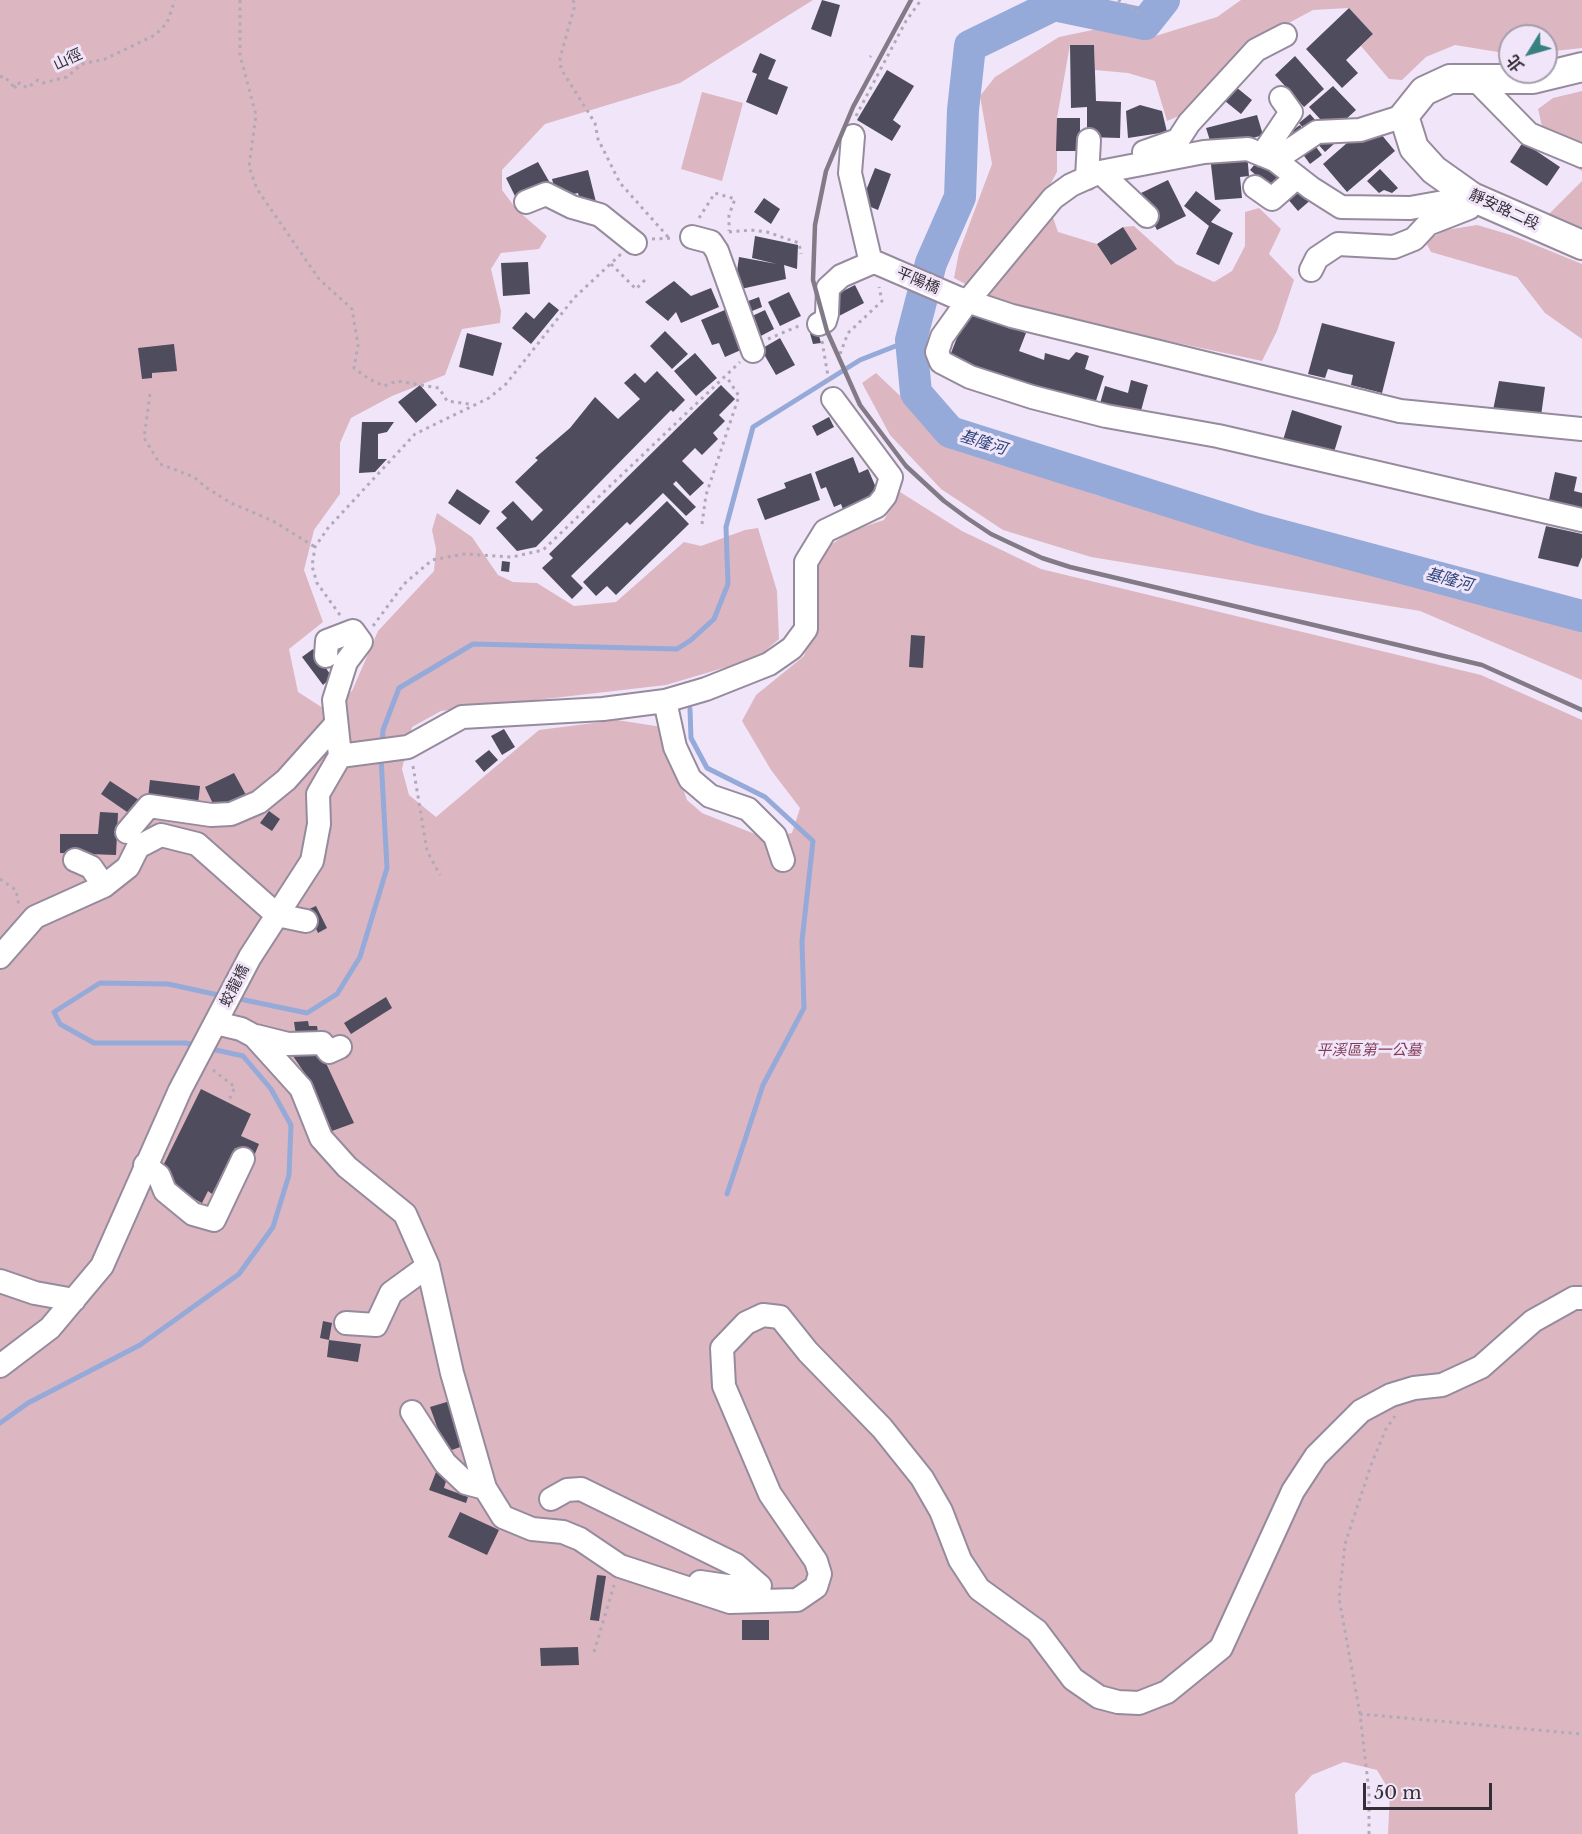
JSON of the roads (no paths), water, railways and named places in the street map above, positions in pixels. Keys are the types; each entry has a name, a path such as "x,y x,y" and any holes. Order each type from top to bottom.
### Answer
{"main road":[{"path":"1404,116 1424,91 1450,79 1533,79 1582,67"},
{"name":"靜安路二段","path":"1404,116 1414,148 1434,170 1476,200 1582,245"}],"street":[{"path":"1285,35 1256,50 1189,123 1178,140 1129,158 1053,198 963,300 942,336 937,352 941,362 970,377 1032,397 1106,416 1218,436 1582,520"},
{"path":"1476,80 1529,134 1582,156"},
{"path":"1269,158 1291,112 1281,98"},
{"path":"1269,158 1317,132 1360,130 1404,116"},
{"path":"819,324 825,321 827,314 828,288 841,276 874,263 850,173 853,136"},
{"path":"1089,140 1101,173 1147,216"},
{"path":"1101,173 1204,152 1248,149 1269,158 1341,207 1410,208 1476,200"},
{"path":"1255,187 1272,199 1297,177"},
{"path":"526,202 546,194 572,207 600,215 635,243"},
{"path":"1311,270 1317,258 1338,244 1394,247 1414,238 1428,224 1476,200"},
{"path":"692,237 711,242 717,251 753,351"},
{"name":"平陽橋","path":"874,263 963,300 1104,341 1196,360 1400,411 1582,429"},
{"path":"326,656 327,641 357,636 334,700 340,756 408,747 462,717 603,709 665,701 706,689 769,664 792,648 806,629 806,562 825,531 877,506 885,496 891,477 833,399"},
{"path":"665,701 675,747 690,778 710,796 748,809 775,836 783,860"},
{"path":"127,832 149,806 211,815 231,814 259,802 286,780 336,724"},
{"name":"蛟龍橋","path":"0,1366 50,1328 102,1266 145,1165 197,1059 250,957 312,861 319,824 318,794 340,756"},
{"path":"166,836 174,809"},
{"path":"0,957 35,917 104,886 128,867 138,847 161,835 197,844 277,915 306,921"},
{"path":"75,860 91,867 104,886"},
{"path":"216,1023 242,1029 254,1036 288,1044 322,1043 329,1052 340,1047"},
{"path":"254,1036 301,1088 321,1138 347,1167 405,1214 428,1266 452,1372 485,1488 503,1518 532,1529 563,1532 580,1539 620,1566 730,1602 797,1600 816,1587 820,1574 816,1561 770,1494 724,1386 722,1348 746,1323 763,1315 780,1317 808,1352 882,1428 922,1478 941,1511 960,1560 979,1588 1036,1631 1073,1680 1099,1697 1118,1702 1139,1703 1167,1692 1221,1648 1293,1491 1316,1456 1361,1411 1391,1395 1414,1388 1442,1385 1481,1367 1533,1321 1574,1298 1582,1299"},
{"path":"145,1165 159,1176 165,1191 193,1214 214,1220 243,1159"},
{"path":"346,1323 376,1325 391,1293 428,1266"},
{"path":"0,1281 35,1293 74,1299"},
{"path":"412,1412 445,1463 466,1483 485,1488"},
{"path":"551,1499 567,1490 581,1489 736,1565 760,1586 727,1586 658,1573 650,1576"}],"waterway":[{"name":"基隆河","path":"1164,0 1145,24 1054,5 970,46 963,110 960,197 931,263 911,340 916,393 950,432 1257,529 1582,616"},
{"path":"382,744 383,730 399,688 473,644 677,649 691,640 714,619 728,584 726,527 753,427 860,360 911,340"},
{"path":"690,709 691,738 707,768 765,797 813,841 802,941 804,1008 763,1085 727,1194"},
{"path":"235,998 307,1013 337,994 360,957 387,868 381,757"},
{"path":"198,1046 186,1043 94,1043 60,1024 54,1012 100,983 168,984 223,996"},
{"path":"0,1423 28,1403 140,1345 239,1274 273,1227 289,1175 291,1125 271,1089 243,1056 207,1048"}],"railway":[{"path":"911,0 853,107 826,171 815,225 813,280 827,331 860,405 906,466 944,501 967,518 991,534 1042,558 1070,567 1482,665 1582,710"}],"park label":[{"name":"平溪區第一公墓","path":"1369,1051"}]}
